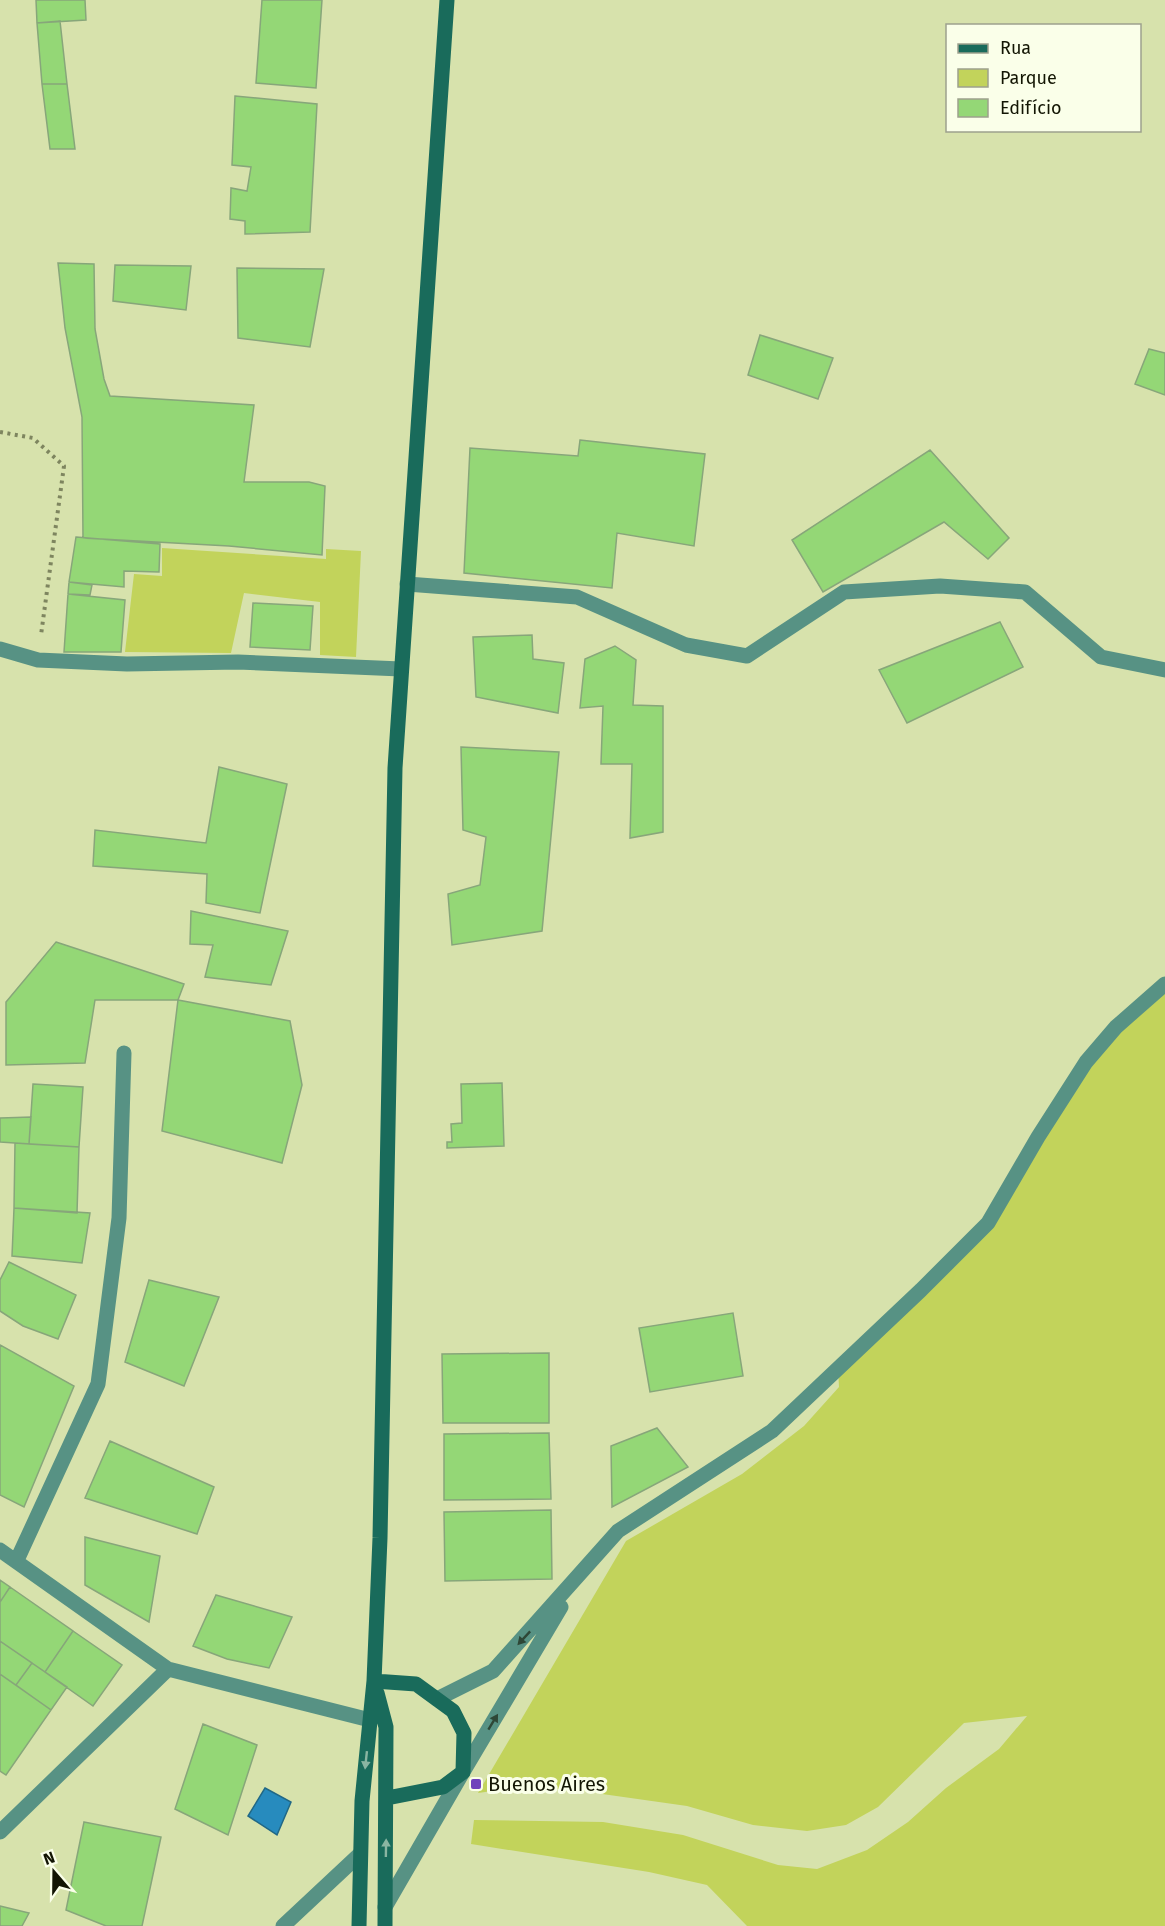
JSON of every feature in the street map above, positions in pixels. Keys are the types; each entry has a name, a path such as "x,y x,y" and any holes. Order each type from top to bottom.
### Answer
{"main road":[{"path":"359,1926 360,1854 374,1681 380,1526 395,768 447,0"},
{"path":"374,1681 416,1684 453,1711 464,1733 463,1772 443,1787 387,1798"},
{"path":"374,1681 386,1728 385,1926"}],"street":[{"path":"407,584 577,597 687,645 747,656 844,592 940,586 1024,591 1101,657 1165,670"},
{"path":"0,649 38,660 127,664 238,662 401,669"},
{"path":"437,1699 494,1671 578,1579 618,1531 772,1431 988,1223 1038,1137 1086,1062 1116,1027 1165,984"},
{"path":"17,1560 98,1384 119,1218 124,1053"},
{"path":"0,1550 168,1669 370,1720"},
{"path":"385,1906 578,1579"},
{"path":"0,1832 168,1669"},
{"path":"283,1926 360,1854"}],"path":[{"path":"0,432 33,438 64,466 38,660"}],"green space":[{"path":"162,548 326,559 326,549 361,551 356,657 320,655 320,602 244,593 231,653 125,652 134,574 162,576"},
{"path":"1165,984 1165,1926 747,1926 707,1885 649,1872 471,1844 474,1820 603,1822 683,1835 778,1865 817,1869 867,1850 908,1822 946,1788 999,1749 1027,1716 964,1723 878,1807 846,1825 807,1831 753,1825 687,1806 574,1790 520,1787 478,1793 626,1541 742,1474 804,1426 839,1387 838,1368 988,1223 1086,1062"}],"water":[{"path":"265,1788 291,1802 277,1835 248,1816"}],"building":[{"path":"36,0 85,0 86,20 37,23"},
{"path":"262,0 322,0 316,88 256,83"},
{"path":"60,21 67,84 42,84 37,23"},
{"path":"42,84 67,84 75,149 50,149"},
{"path":"235,96 317,104 310,232 245,234 245,221 230,219 231,188 247,191 251,167 232,165"},
{"path":"58,263 94,264 95,329 104,379 110,396 254,405 244,482 309,482 325,486 322,555 229,546 83,538 82,417 65,328"},
{"path":"115,265 191,266 186,310 113,301"},
{"path":"237,268 324,269 310,347 238,338"},
{"path":"760,335 833,358 818,399 748,375"},
{"path":"1149,349 1165,353 1165,395 1135,384"},
{"path":"580,440 705,454 694,546 617,533 612,588 464,573 470,448 578,456"},
{"path":"930,450 1009,538 988,559 944,522 823,592 792,540"},
{"path":"76,537 160,544 159,572 124,571 124,587 69,582"},
{"path":"69,582 92,585 90,595 68,594"},
{"path":"68,594 125,600 121,652 64,652"},
{"path":"253,603 313,606 310,650 250,647"},
{"path":"1000,622 1023,667 907,723 879,670"},
{"path":"532,635 533,659 564,663 558,713 476,697 473,637"},
{"path":"615,646 636,660 633,705 663,706 663,832 630,838 632,764 601,764 603,706 580,708 585,659"},
{"path":"461,747 559,752 542,931 452,945 448,894 480,885 486,837 463,830"},
{"path":"219,767 287,784 260,913 206,903 207,874 93,866 95,830 206,843"},
{"path":"191,911 288,931 271,985 205,977 213,945 190,944"},
{"path":"56,942 184,984 178,1000 95,1000 85,1063 6,1065 6,1002"},
{"path":"178,1000 290,1021 302,1085 282,1163 162,1131"},
{"path":"502,1083 504,1146 447,1148 447,1142 452,1142 451,1124 462,1123 461,1084"},
{"path":"33,1084 83,1087 79,1147 29,1144"},
{"path":"31,1117 29,1144 0,1142 0,1118"},
{"path":"15,1143 79,1147 77,1213 14,1208"},
{"path":"14,1208 90,1213 82,1263 12,1256"},
{"path":"9,1262 76,1295 58,1339 23,1326 0,1311 0,1280"},
{"path":"149,1280 219,1297 184,1386 125,1362"},
{"path":"733,1313 743,1376 650,1392 639,1328"},
{"path":"0,1345 74,1386 24,1507 0,1495"},
{"path":"549,1353 549,1423 443,1423 442,1354"},
{"path":"657,1428 688,1467 612,1507 611,1446"},
{"path":"549,1433 551,1499 444,1500 444,1434"},
{"path":"110,1441 214,1487 197,1534 85,1498"},
{"path":"551,1510 552,1579 445,1581 444,1512"},
{"path":"85,1537 160,1556 149,1622 85,1585"},
{"path":"0,1580 10,1587 0,1602"},
{"path":"10,1587 73,1631 45,1672 0,1641 0,1602"},
{"path":"216,1595 292,1617 269,1668 227,1659 193,1646"},
{"path":"73,1631 122,1665 93,1706 45,1672"},
{"path":"0,1641 32,1663 16,1685 0,1674"},
{"path":"32,1663 67,1687 51,1710 16,1685"},
{"path":"0,1674 51,1710 6,1775 0,1771"},
{"path":"203,1724 257,1745 228,1835 175,1809"},
{"path":"84,1822 161,1837 142,1926 106,1926 66,1910"},
{"path":"0,1906 29,1913 22,1926 0,1926"}],"place":[{"name":"Buenos Aires","path":"476,1784"}]}
